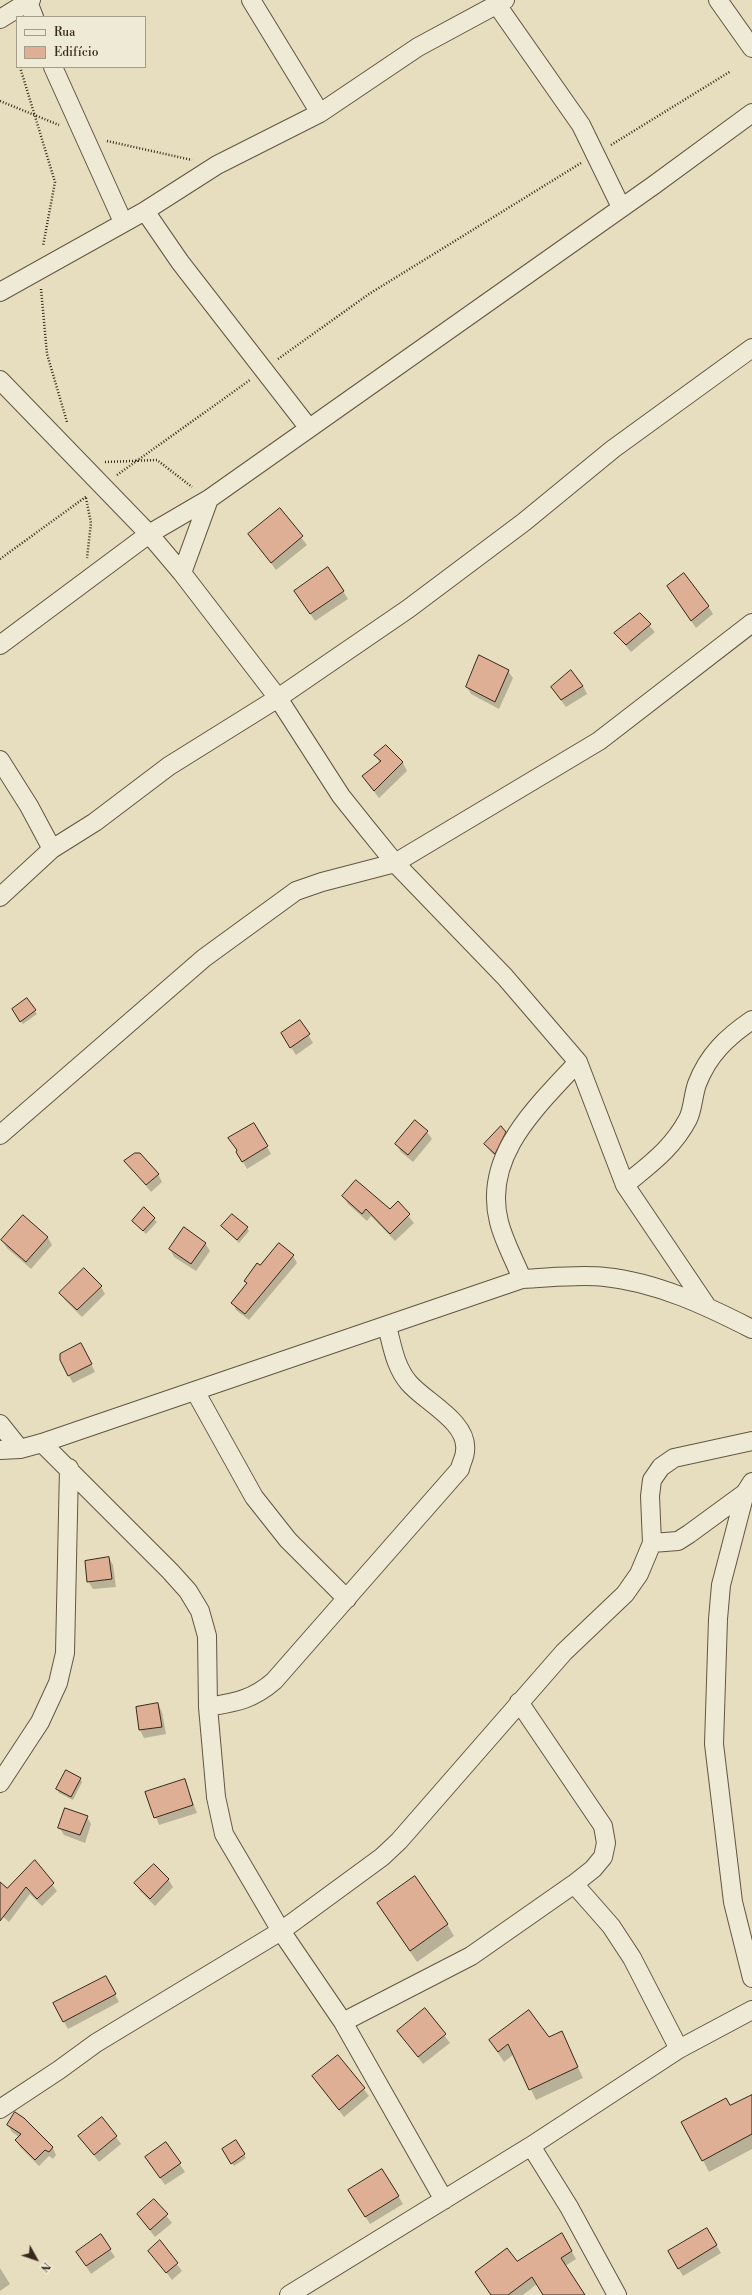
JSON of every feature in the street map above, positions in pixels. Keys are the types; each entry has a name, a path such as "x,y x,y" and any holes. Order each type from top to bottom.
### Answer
{"street":[{"path":"251,0 320,113"},
{"path":"718,0 752,48"},
{"path":"0,292 145,211 216,165 320,113 418,47 501,3 581,126 621,207"},
{"path":"0,18 31,6"},
{"path":"53,68 123,222"},
{"path":"0,645 149,534 209,499 308,427 654,185 752,113"},
{"path":"145,211 180,262 308,427"},
{"path":"0,897 52,849 95,822 170,766 278,698 408,609 524,522 613,449 752,348"},
{"path":"0,380 149,534 182,573 278,698 341,796 395,863 505,977 578,1062 625,1185 706,1305"},
{"path":"182,573 209,499"},
{"path":"0,1135 204,958 296,892 322,882 395,863 598,741 752,623"},
{"path":"0,760 30,806 52,849"},
{"path":"625,1185 672,1145 689,1118 697,1084 710,1056 733,1033 752,1020"},
{"path":"522,1279 499,1223 496,1196 502,1160 520,1127 578,1062"},
{"path":"0,1450 20,1450 42,1443 522,1279 603,1277 626,1280 706,1305 752,1329"},
{"path":"208,1707 249,1699 261,1692 296,1657 460,1469 466,1450 462,1432 450,1418 420,1393 399,1368 387,1326"},
{"path":"195,1391 254,1496 288,1540 347,1599"},
{"path":"0,1424 20,1450"},
{"path":"0,2109 96,2043 281,1931 388,1852 564,1652 625,1594 639,1574 652,1543 650,1496 652,1480 661,1467 674,1458 752,1441"},
{"path":"42,1443 69,1468 170,1571 188,1591 200,1611 207,1636 208,1707 216,1797 224,1834 281,1931 343,2022 444,2200"},
{"path":"0,1783 40,1722 58,1683 65,1653 69,1468"},
{"path":"652,1543 678,1541 749,1487"},
{"path":"749,1487 721,1585 718,1619 714,1744 732,1902 752,1978"},
{"path":"343,2022 471,1956 574,1884 593,1869 603,1856 606,1843 603,1826 519,1702"},
{"path":"574,1884 611,1926 632,1958 680,2049"},
{"path":"289,2295 531,2146 680,2049 752,2010"},
{"path":"531,2146 569,2207 617,2295"}],"path":[{"path":"20,68 55,182 39,270 47,354 69,426"},
{"path":"604,149 731,71"},
{"path":"272,364 369,294 584,162"},
{"path":"110,480 252,378"},
{"path":"80,463 157,460 209,499"},
{"path":"85,493 91,523 85,582"},
{"path":"0,559 91,494"}],"building":[{"path":"280,508 303,536 271,563 248,534"},
{"path":"328,567 344,591 310,614 294,591"},
{"path":"684,573 709,606 691,621 667,586"},
{"path":"640,613 651,624 626,645 614,633"},
{"path":"479,655 509,670 495,702 466,687"},
{"path":"571,670 583,686 561,700 551,687"},
{"path":"386,745 403,762 374,791 362,776 381,761 374,755"},
{"path":"27,998 36,1010 20,1022 12,1009"},
{"path":"300,1020 310,1034 290,1048 281,1033"},
{"path":"415,1120 428,1131 408,1155 395,1144"},
{"path":"254,1123 268,1146 242,1162 236,1152 237,1150 228,1138"},
{"path":"501,1126 506,1132 495,1154 484,1144"},
{"path":"135,1153 140,1153 159,1174 146,1185 124,1161"},
{"path":"356,1180 390,1209 398,1201 410,1214 390,1234 366,1209 362,1214 342,1196"},
{"path":"144,1207 155,1218 143,1231 132,1221"},
{"path":"232,1214 248,1227 237,1240 221,1226"},
{"path":"23,1215 48,1237 26,1262 1,1240"},
{"path":"184,1227 206,1243 191,1264 169,1249"},
{"path":"279,1243 294,1255 245,1314 231,1303 247,1283 244,1281 257,1263 260,1265"},
{"path":"84,1268 102,1286 77,1310 59,1293"},
{"path":"81,1343 92,1364 68,1376 60,1360 60,1354"},
{"path":"109,1557 112,1579 87,1582 85,1561"},
{"path":"158,1703 162,1727 139,1730 136,1707"},
{"path":"66,1770 81,1778 71,1797 56,1789"},
{"path":"185,1779 193,1805 154,1818 145,1792"},
{"path":"65,1808 88,1816 80,1835 58,1828"},
{"path":"35,1860 54,1883 37,1899 26,1887 0,1921 0,1882 7,1888"},
{"path":"154,1864 169,1879 150,1899 134,1883"},
{"path":"415,1876 448,1924 410,1951 377,1903"},
{"path":"106,1976 116,1994 63,2022 53,2003"},
{"path":"425,2008 446,2034 418,2057 397,2031"},
{"path":"529,2010 549,2037 562,2031 578,2067 529,2090 508,2044 498,2052 489,2040"},
{"path":"338,2055 365,2088 339,2110 312,2076"},
{"path":"752,2095 752,2134 702,2161 681,2122 726,2098 730,2105"},
{"path":"15,2112 24,2118 53,2147 49,2152 45,2150 35,2160 15,2140 21,2134 7,2125"},
{"path":"102,2117 117,2136 94,2155 78,2136"},
{"path":"236,2140 245,2154 231,2164 222,2149"},
{"path":"166,2142 181,2163 160,2178 145,2157"},
{"path":"382,2169 399,2196 365,2217 348,2190"},
{"path":"154,2199 168,2214 150,2230 137,2214"},
{"path":"707,2228 717,2245 678,2269 668,2251"},
{"path":"562,2233 572,2251 561,2258 585,2295 543,2295 532,2277 508,2295 491,2295 475,2272 507,2248 517,2261"},
{"path":"101,2234 111,2249 86,2266 76,2252"},
{"path":"160,2240 178,2263 166,2273 148,2251"}]}
